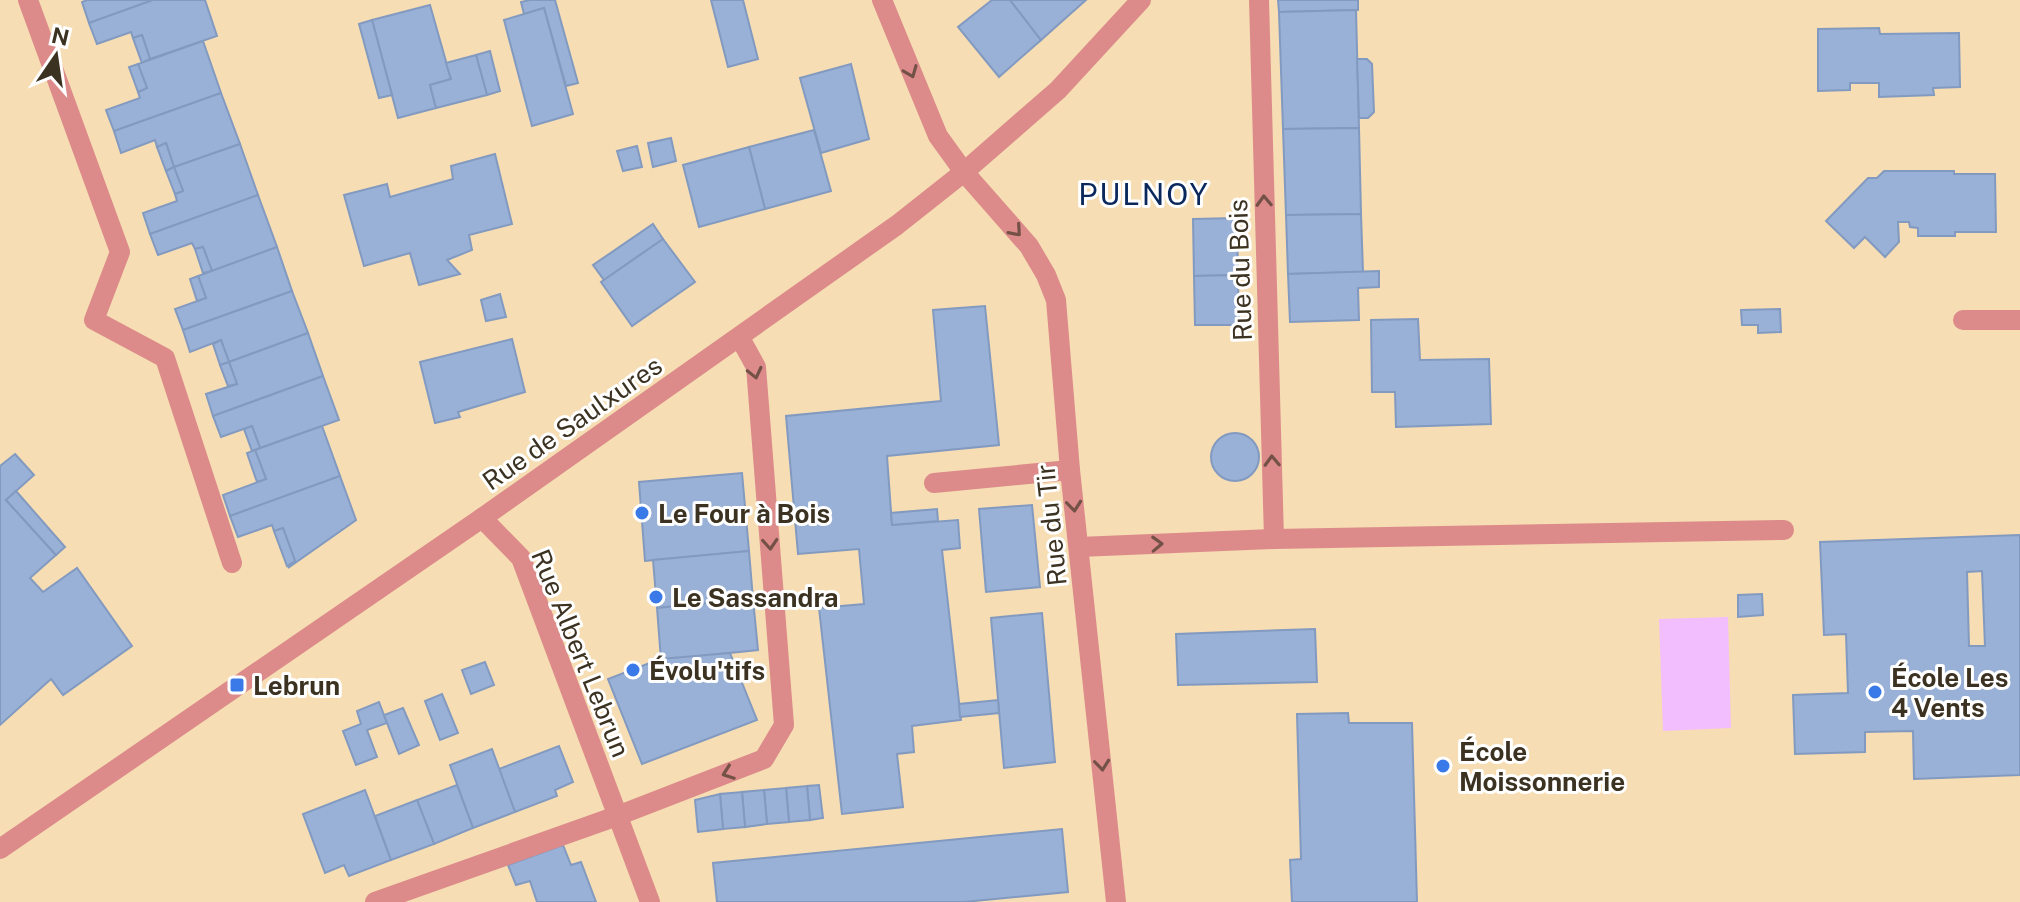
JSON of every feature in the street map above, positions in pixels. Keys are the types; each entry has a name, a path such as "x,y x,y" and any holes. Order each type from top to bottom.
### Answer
{"street":[{"path":"28,0 120,252 94,320 165,358 232,563"},
{"name":"Rue du Tir","path":"882,0 938,136 964,172 1029,246 1056,300 1070,470 1116,902"},
{"name":"Rue de Saulxures","path":"0,849 482,518 897,225 964,172 1058,90 1141,0"},
{"name":"Rue du Bois","path":"1259,0 1274,539"},
{"path":"1963,320 2020,320"},
{"path":"375,902 617,816 764,759 784,725 756,367 740,338"},
{"path":"934,483 1070,470"},
{"name":"Rue Albert Lebrun","path":"482,518 521,558 650,902"},
{"path":"1079,547 1274,539 1784,530"}],"shaded area":[{"path":"1728,617 1731,728 1663,731 1659,619"}],"building":[{"path":"153,0 89,23 82,2"},
{"path":"153,0 205,0 217,36 150,59 142,35 133,38 131,32 97,44 89,23"},
{"path":"555,0 578,83 566,86 544,8 524,14 521,2"},
{"path":"711,0 743,0 758,59 728,67"},
{"path":"992,0 1010,0 1041,40 999,77 958,27"},
{"path":"1010,0 1086,0 1041,40"},
{"path":"1278,0 1358,0 1358,10 1279,12"},
{"path":"430,5 451,79 430,85 436,108 398,118 372,20"},
{"path":"544,8 573,114 532,126 504,20"},
{"path":"1356,10 1359,128 1283,129 1279,12"},
{"path":"372,20 392,95 379,98 359,24"},
{"path":"1879,28 1880,34 1959,33 1960,87 1933,88 1934,95 1879,97 1879,83 1850,83 1850,90 1818,91 1818,29"},
{"path":"142,35 150,59 142,63 133,38"},
{"path":"203,41 221,93 114,131 106,110 140,98 138,92 147,88 138,64"},
{"path":"490,51 500,91 487,95 476,55"},
{"path":"476,55 487,95 436,108 430,85 451,79 446,63"},
{"path":"1357,59 1367,59 1372,64 1374,112 1368,118 1359,118"},
{"path":"138,64 147,88 138,92 129,67"},
{"path":"851,64 869,139 821,153 800,78"},
{"path":"221,93 240,144 174,167 166,143 157,147 155,140 121,153 114,131"},
{"path":"1359,128 1361,214 1286,215 1283,129"},
{"path":"814,130 831,191 765,209 749,147"},
{"path":"671,138 676,161 653,167 648,143"},
{"path":"166,143 174,167 166,171 157,147"},
{"path":"240,144 258,195 150,234 143,213 177,201 175,194 183,191 174,167"},
{"path":"637,146 642,167 623,171 617,151"},
{"path":"749,147 765,209 699,227 683,165"},
{"path":"495,154 512,224 469,235 472,250 447,260 460,274 419,285 410,253 364,266 344,195 387,184 390,197 453,179 451,166"},
{"path":"174,167 183,191 175,194 166,171"},
{"path":"1884,171 1995,174 1996,232 1918,236 1918,228 1910,227 1909,222 1898,222 1899,242 1885,257 1865,237 1854,248 1826,221 1868,178 1877,178"},
{"path":"258,195 277,247 212,271 203,247 195,249 192,243 158,255 150,234"},
{"path":"1361,214 1363,272 1288,274 1286,215"},
{"path":"1237,218 1238,275 1194,276 1193,219"},
{"path":"653,224 663,239 604,280 593,265"},
{"path":"663,239 695,282 632,326 601,282"},
{"path":"203,247 212,271 203,273 195,249"},
{"path":"277,247 292,291 183,330 175,309 206,298 198,276"},
{"path":"1379,271 1379,287 1358,288 1359,320 1290,322 1288,274"},
{"path":"1238,275 1239,325 1195,325 1194,276"},
{"path":"198,276 206,298 197,301 190,279"},
{"path":"292,291 308,333 229,362 221,340 190,352 183,330"},
{"path":"500,294 506,317 486,321 481,300"},
{"path":"985,306 999,445 887,456 892,525 958,520 960,548 942,550 961,720 912,726 914,752 897,754 903,807 842,814 819,608 864,604 859,549 798,554 786,416 941,401 933,310"},
{"path":"1780,309 1781,332 1758,333 1758,325 1742,325 1741,310"},
{"path":"1418,319 1420,360 1489,359 1491,424 1396,427 1395,392 1372,392 1371,320"},
{"path":"308,333 323,376 213,416 206,394 237,384 229,362"},
{"path":"512,339 525,392 458,412 460,417 435,423 420,362"},
{"path":"221,340 229,362 220,365 213,344"},
{"path":"229,362 237,384 228,386 220,365"},
{"path":"323,376 339,420 260,448 252,426 221,437 213,416"},
{"path":"252,426 260,448 252,451 244,429"},
{"path":"322,426 340,476 230,516 223,495 266,479 255,450"},
{"path":"1235,433 1252,440 1259,457 1252,474 1235,481 1218,474 1211,457 1218,440"},
{"path":"255,450 266,479 257,482 247,453"},
{"path":"15,454 34,475 6,500 56,555 30,578 43,592 77,568 132,646 63,695 51,679 0,725 0,466"},
{"path":"742,473 749,551 645,561 639,482"},
{"path":"340,476 356,520 288,568 295,561 283,528 274,531 272,525 238,537 230,516"},
{"path":"16,491 65,547 56,555 6,500"},
{"path":"1032,505 1040,587 986,592 979,509"},
{"path":"937,509 938,521 892,525 891,513"},
{"path":"283,528 295,561 287,566 274,531"},
{"path":"2020,535 2020,775 1914,779 1913,731 1865,732 1865,752 1795,754 1793,695 1848,693 1846,634 1824,635 1820,542","holes":["1982,571 1985,646 1969,646 1967,572"]},
{"path":"749,551 753,599 657,608 653,560"},
{"path":"1762,594 1763,615 1738,617 1738,595"},
{"path":"753,599 758,650 661,660 657,608"},
{"path":"1042,613 1055,762 1004,768 991,618"},
{"path":"1315,629 1317,682 1178,685 1176,634"},
{"path":"730,653 757,720 642,764 608,679 660,659"},
{"path":"485,662 494,685 471,694 462,670"},
{"path":"442,694 458,733 440,740 425,701"},
{"path":"998,700 999,713 960,717 959,704"},
{"path":"379,702 387,723 367,730 377,757 356,765 343,731 361,724 357,711"},
{"path":"403,708 419,745 399,754 384,715"},
{"path":"1348,713 1349,723 1412,723 1417,902 1292,902 1290,860 1301,859 1297,714"},
{"path":"559,746 573,782 555,790 557,796 515,812 499,769"},
{"path":"492,749 515,812 473,828 450,765"},
{"path":"457,785 473,828 434,844 417,800"},
{"path":"819,785 823,818 810,820 807,786"},
{"path":"807,786 810,820 789,822 786,788"},
{"path":"786,788 789,822 767,824 764,790"},
{"path":"365,790 391,860 349,876 344,865 325,873 303,814"},
{"path":"764,790 767,824 745,827 742,792"},
{"path":"742,792 745,827 723,829 720,794"},
{"path":"720,794 723,829 698,832 695,800"},
{"path":"417,800 434,844 391,860 375,816"},
{"path":"1062,829 1068,892 964,902 717,902 713,863"},
{"path":"563,845 571,865 581,862 596,902 537,902 530,881 516,885 508,865"}],"place":[{"name":"Le Four à Bois","path":"642,513"},
{"name":"Le Sassandra","path":"656,597"},
{"name":"Évolu'tifs","path":"633,670"},
{"name":"Lebrun","path":"237,685"},
{"name":"École Les 4 Vents","path":"1875,692"},
{"name":"École Moissonnerie","path":"1443,766"}],"district":[{"name":"PULNOY","path":"1144,194"}]}
